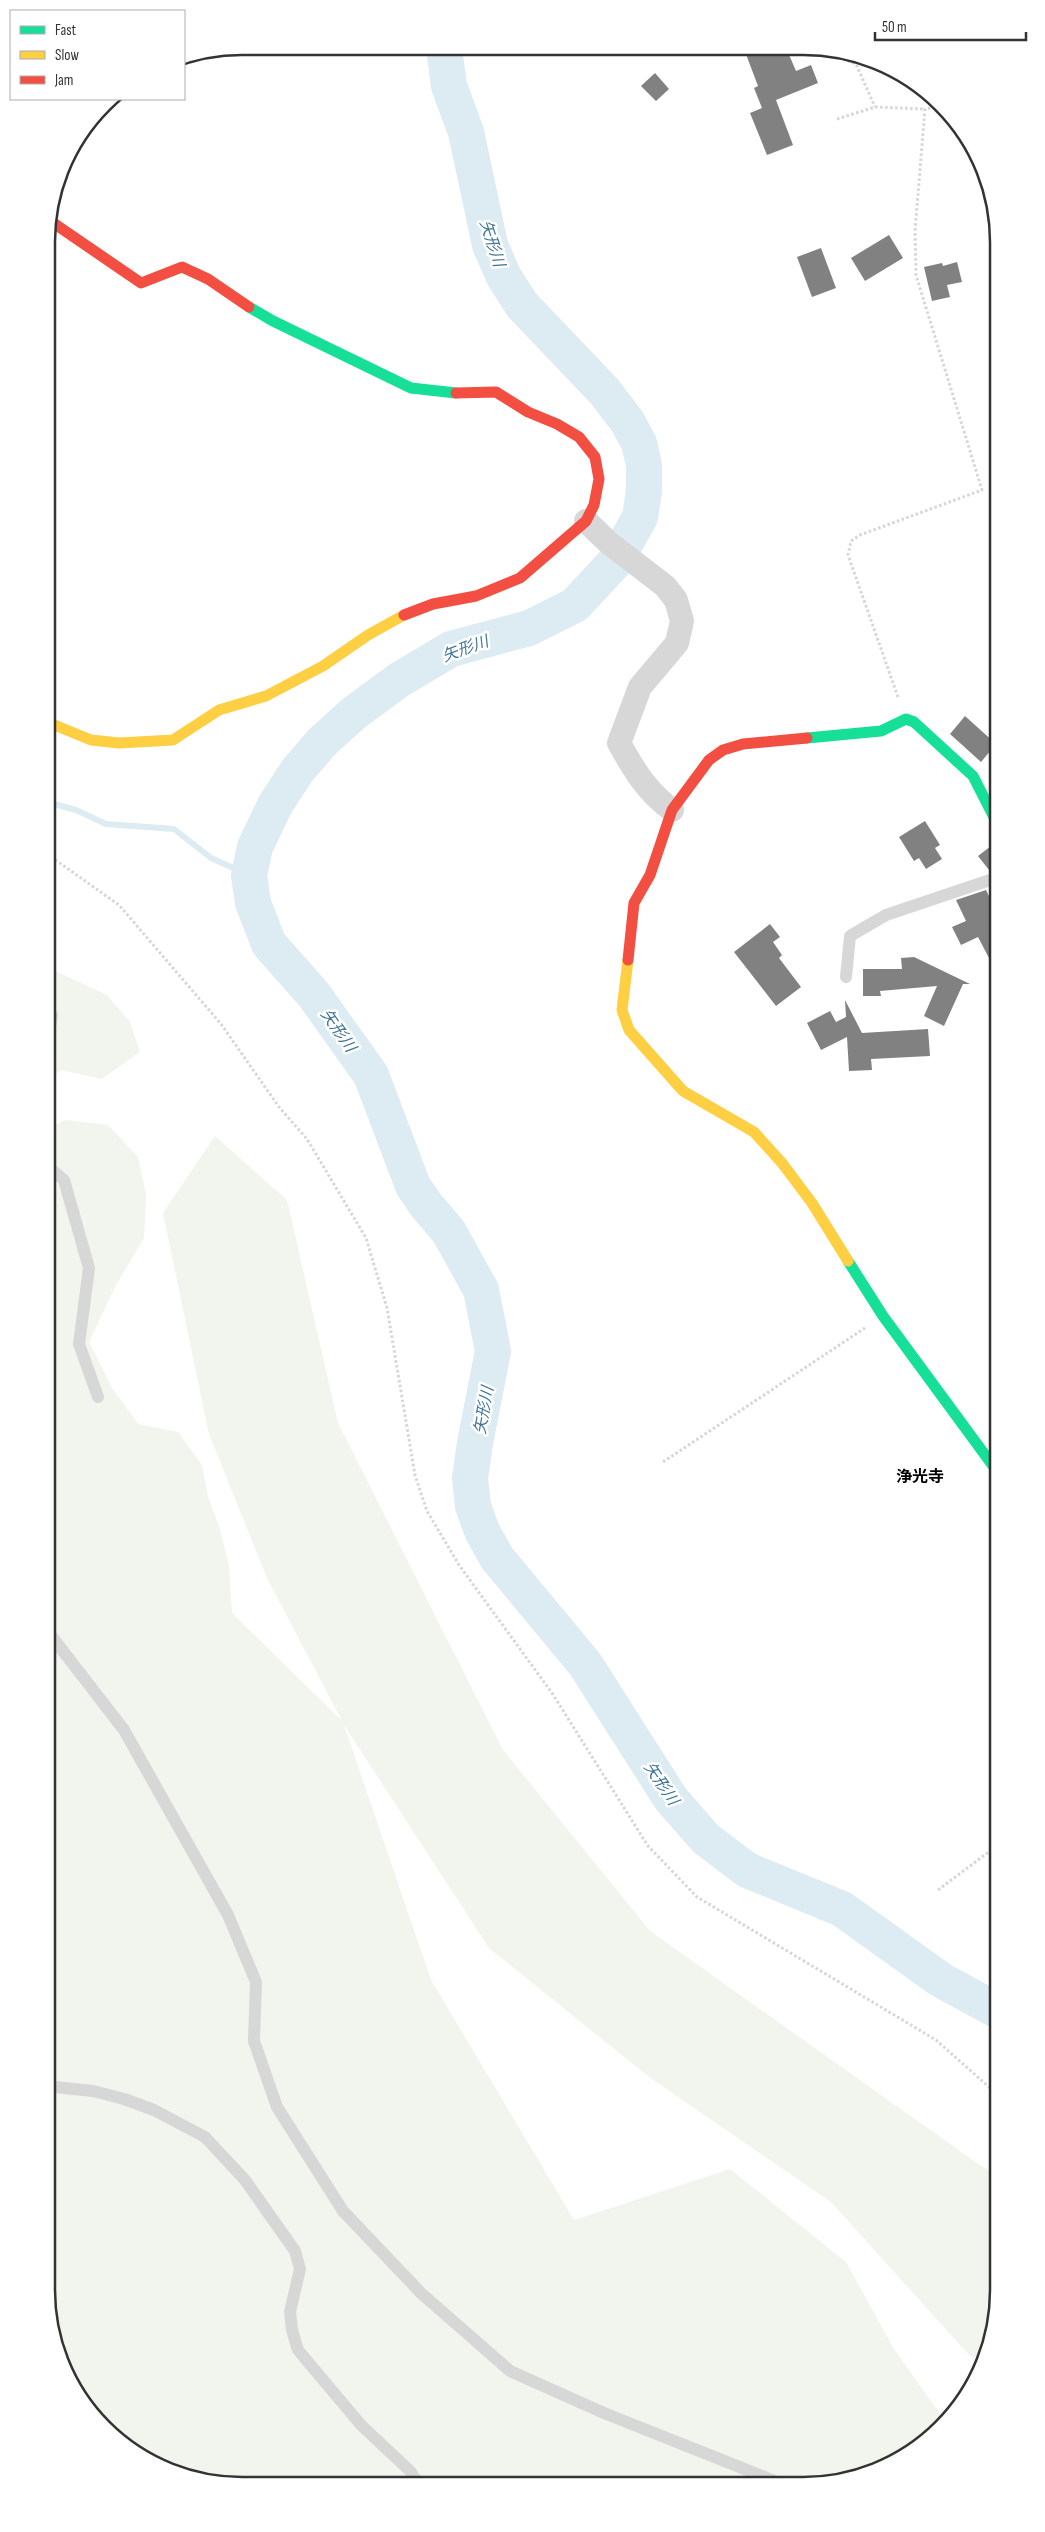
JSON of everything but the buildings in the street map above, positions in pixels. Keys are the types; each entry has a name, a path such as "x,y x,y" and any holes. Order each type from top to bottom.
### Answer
{"street":[{"path":"55,725 91,740 119,743 173,740 220,710 266,696 323,666 368,635 400,617 433,604 476,596 520,578 586,521 594,505 598,479 595,457 578,437 557,424 528,412 496,392 452,393 411,388 273,322 237,300 208,278 182,267 140,284 56,225"},
{"path":"586,521 609,543 665,586 676,600 682,621 677,644 640,686 619,743 639,780 656,798 672,810"},
{"path":"990,809 973,776 914,722 906,719 881,731 744,744 723,750 709,760 672,810 650,875 634,903 622,1003 622,1010 629,1030 683,1091 754,1132 782,1163 812,1203 883,1316 990,1463"}],"lane":[{"path":"846,977 850,936 886,915 990,880"},
{"path":"55,1172 64,1180 73,1204 89,1268 80,1344 98,1397"},
{"path":"55,1642 124,1730 228,1915 256,1982 254,2041 276,2107 343,2211 421,2294 510,2371 604,2413 764,2477"},
{"path":"55,2087 93,2091 124,2099 154,2110 205,2137 245,2180 295,2251 300,2269 290,2312 292,2330 298,2350 360,2424 414,2477"}],"path":[{"path":"847,60 856,64 875,107"},
{"path":"837,120 875,107 933,108"},
{"path":"906,719 848,555 851,541 860,535 982,490 916,275 916,206 925,109"},
{"path":"55,860 118,905 221,1024 280,1107 307,1139 366,1238 387,1308 415,1475 427,1511 459,1565 552,1693 648,1846 697,1897 936,2040 990,2088"},
{"path":"663,1462 883,1316"},
{"path":"938,1890 990,1851"}],"shaded area":[{"path":"55,971 107,995 130,1022 140,1052 102,1079 62,1070 55,1074"},
{"path":"65,1120 108,1125 138,1157 146,1194 144,1238 115,1287 89,1342 112,1388 138,1424 178,1432 202,1465 208,1497 220,1529 229,1565 232,1613 342,1721 267,1578 209,1434 163,1213 215,1136 287,1200 338,1423 503,1750 650,1931 990,2171 990,2302 984,2338 977,2360 970,2356 831,2202 649,2077 489,1948 344,1725 431,1980 574,2220 730,2169 846,2262 894,2349 941,2416 926,2431 907,2445 875,2463 851,2471 815,2477 230,2477 194,2471 170,2463 148,2452 119,2431 101,2413 80,2384 69,2362 61,2338 55,2302 55,1125"}],"waterway":[{"name":"矢形川","path":"445,55 449,86 466,132 490,245 504,277 522,305 604,391 627,421 639,443 644,465 644,491 640,517 615,562 575,605 529,628 451,649 399,680 354,713 322,742 297,771 275,805 255,847 249,875 253,903 269,944 314,995 371,1075 413,1186 449,1232 481,1290 493,1351 470,1478 473,1506 482,1531 497,1558 585,1664 671,1799 706,1839 747,1870 842,1909 941,1980 990,2007"},
{"path":"55,804 76,810 106,824 174,829 211,858 249,875"}],"traffic: fast":[{"path":"249,307 273,321 411,388 456,393"},
{"path":"807,738 881,731 906,719 914,722 973,776 990,809"},
{"path":"848,1261 883,1316 990,1462"}],"traffic: slow":[{"path":"55,725 91,740 119,743 173,740 219,710 266,696 323,666 368,635 404,615"},
{"path":"628,960 622,1010 629,1030 683,1091 754,1132 782,1163 812,1203 848,1261"}],"traffic: jam":[{"path":"56,225 141,283 182,267 208,279 249,307"},
{"path":"404,615 433,604 476,596 520,578 586,521 594,505 599,479 595,457 579,437 557,424 528,412 496,392 456,393"},
{"path":"628,960 634,903 650,875 672,810 709,760 723,750 743,744 807,738"}],"district":[{"name":"浄光寺","path":"920,1476"}]}
